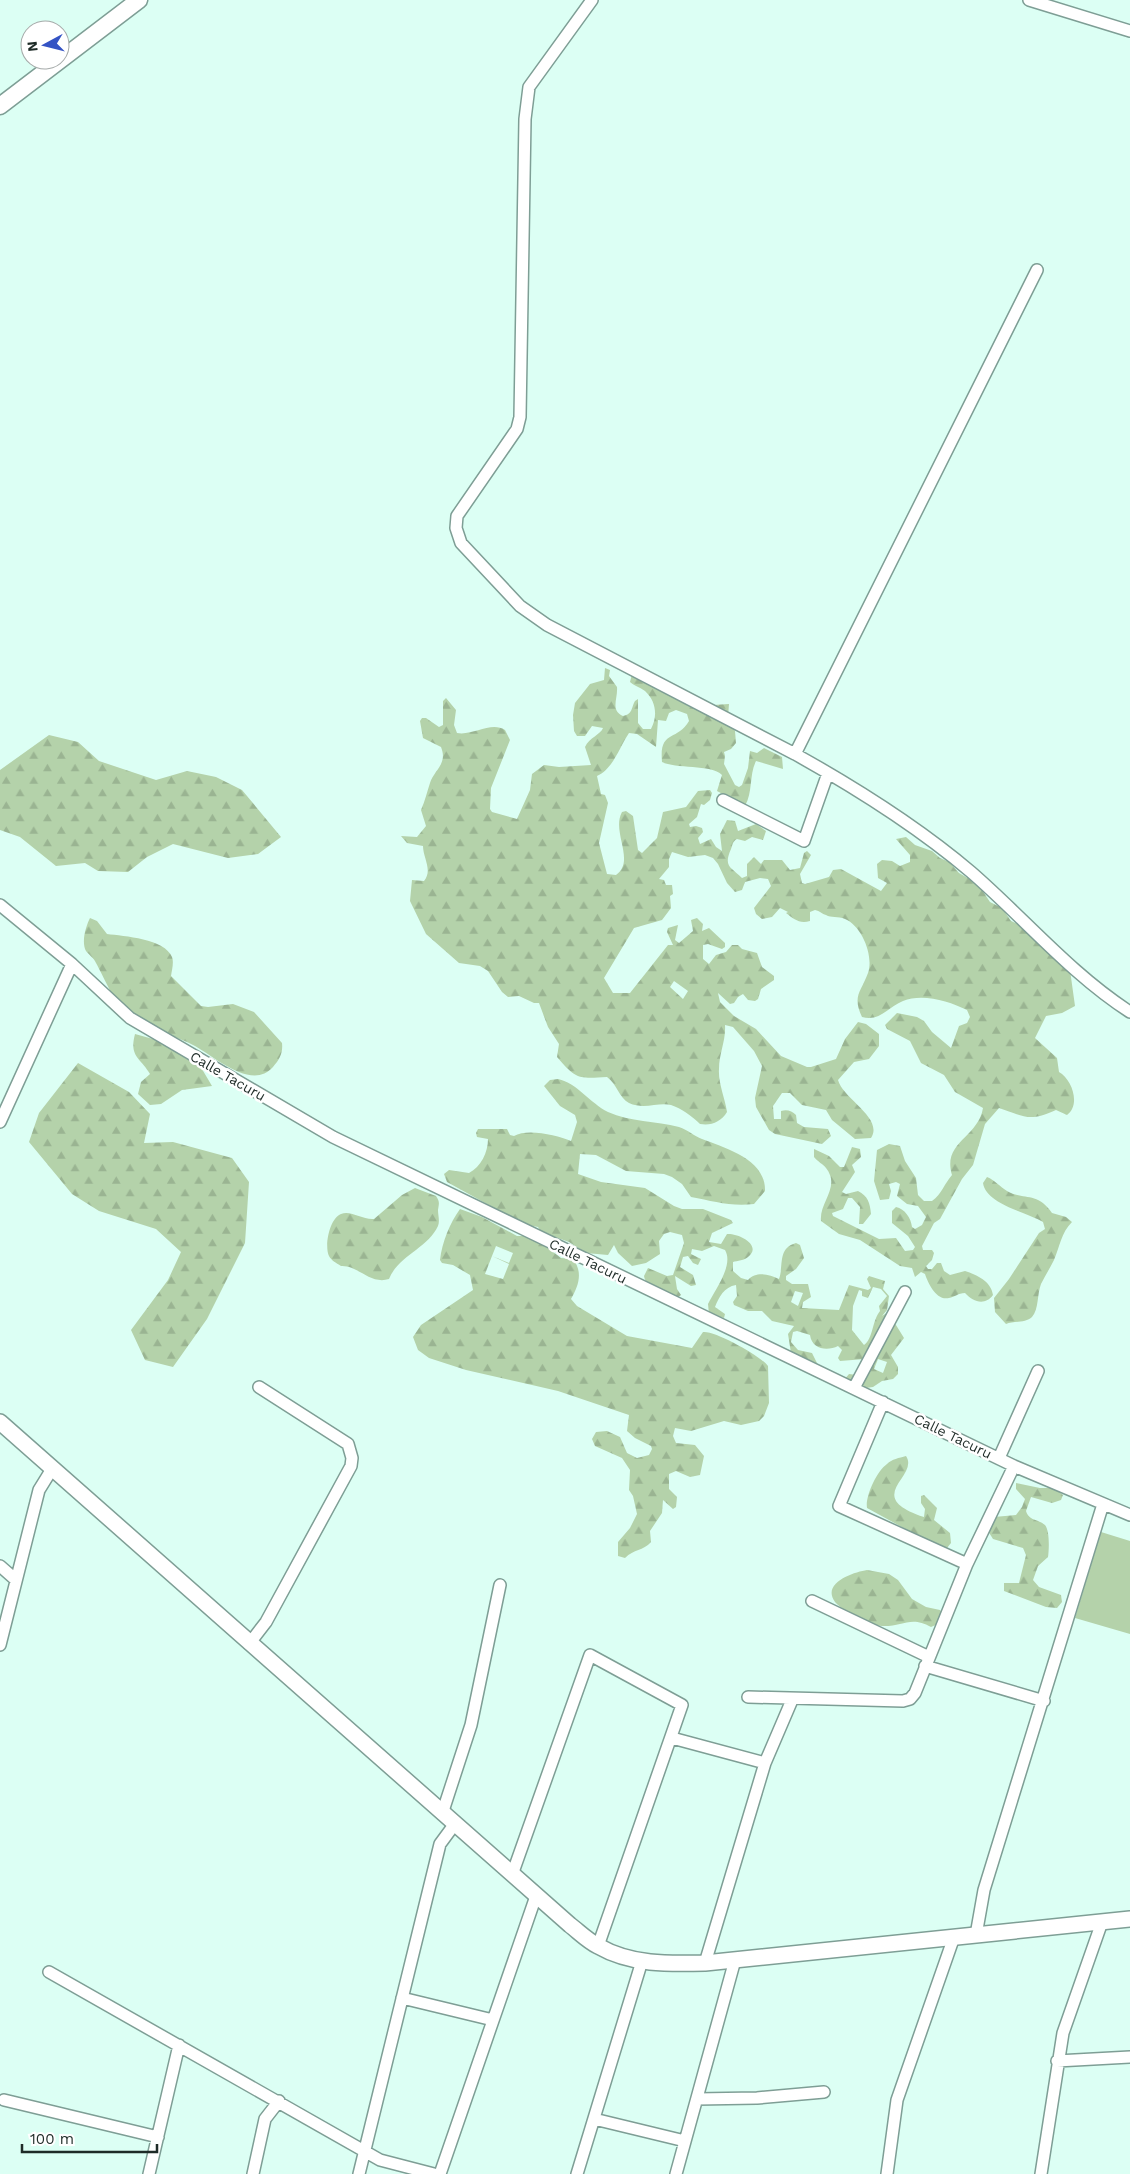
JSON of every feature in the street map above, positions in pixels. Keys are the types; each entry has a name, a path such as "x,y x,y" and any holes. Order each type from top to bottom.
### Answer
{"highway":[{"path":"0,106 139,0"}],"main road":[{"path":"0,1422 536,1896 598,1946 624,1958 642,1961 705,1963 1130,1919"}],"street":[{"path":"592,0 529,87 525,119 520,417 517,429 457,516 456,528 461,543 520,606 547,625 795,754 900,819 970,871 1103,994 1130,1012"},
{"path":"1029,0 1130,31"},
{"path":"795,754 1036,270"},
{"path":"723,800 804,842 828,773"},
{"name":"Calle Tacuru","path":"0,905 72,964 130,1018 333,1137 1014,1466 1130,1515"},
{"path":"0,1122 72,964"},
{"path":"854,1388 905,1292"},
{"path":"999,1458 1038,1371"},
{"path":"249,1644 266,1622 351,1466 352,1458 348,1444 259,1387"},
{"path":"883,1402 839,1506 967,1564"},
{"path":"748,1697 792,1700 903,1701 910,1699 915,1694 967,1564 1014,1466"},
{"path":"0,1645 39,1490 52,1468"},
{"path":"976,1935 984,1890 1044,1701 1103,1504"},
{"path":"0,1566 16,1580"},
{"path":"442,1814 471,1725 500,1585"},
{"path":"812,1601 927,1661 1044,1701"},
{"path":"512,1875 590,1655 682,1705 598,1946"},
{"path":"705,1963 765,1763 792,1700"},
{"path":"672,1738 765,1763"},
{"path":"359,2174 440,1844 454,1825"},
{"path":"440,2174 536,1896"},
{"path":"1041,2174 1057,2061 1063,2033 1102,1922"},
{"path":"887,2174 897,2100 954,1937"},
{"path":"676,2174 735,1960"},
{"path":"577,2174 625,2009 642,1961"},
{"path":"49,1972 380,2160 434,2174"},
{"path":"402,1998 493,2020"},
{"path":"149,2174 180,2045"},
{"path":"1057,2061 1130,2056"},
{"path":"697,2099 757,2098 824,2092"},
{"path":"4,2100 158,2137"},
{"path":"253,2174 265,2119 279,2101"},
{"path":"594,2119 685,2141"}],"green space":[{"path":"605,668 610,670 609,676 617,687 616,707 619,714 623,716 630,712 635,701 638,699 638,723 643,729 651,729 655,719 654,704 649,695 630,682 632,674 713,705 729,704 728,717 735,731 736,743 731,749 724,752 724,764 735,785 739,787 742,785 748,768 750,751 757,753 764,748 782,757 783,769 756,761 745,806 717,791 722,775 717,772 710,769 662,762 663,745 666,740 679,732 689,721 687,714 676,710 669,713 666,721 658,720 656,747 637,734 629,733 612,763 603,773 597,776 601,794 605,795 608,803 599,843 607,874 616,875 622,869 624,862 619,828 622,812 626,811 633,816 638,850 642,853 657,838 663,812 686,807 698,791 710,790 712,793 710,800 704,805 701,804 697,817 689,824 690,827 702,828 703,832 698,838 700,844 711,839 716,847 722,851 720,834 727,820 735,821 738,831 756,824 766,831 763,840 752,837 745,841 737,839 734,841 728,863 742,878 747,876 747,864 754,857 761,864 764,860 782,860 790,870 800,868 804,853 807,851 811,855 800,874 802,883 805,884 829,877 833,870 841,869 881,891 887,883 878,878 877,864 882,860 892,861 900,866 910,862 910,855 896,839 906,837 915,845 932,851 940,858 949,862 959,873 978,884 990,902 1002,908 1011,921 1030,930 1070,970 1075,1006 1062,1013 1046,1016 1035,1038 1057,1058 1059,1072 1064,1075 1071,1086 1074,1099 1071,1111 1067,1115 1056,1110 1040,1116 1028,1117 999,1108 985,1124 973,1165 962,1179 940,1219 934,1223 922,1246 923,1250 932,1250 934,1253 932,1260 926,1266 928,1269 932,1269 937,1263 941,1263 944,1271 950,1275 965,1271 986,1282 993,1295 986,1301 972,1299 965,1293 949,1298 940,1297 933,1290 925,1274 921,1272 915,1277 912,1268 900,1266 860,1240 839,1234 821,1221 821,1214 831,1182 826,1168 814,1157 814,1149 829,1156 840,1167 844,1167 852,1147 860,1149 861,1157 852,1165 855,1172 842,1192 846,1194 858,1191 864,1195 868,1200 871,1214 863,1224 859,1224 860,1207 852,1198 848,1198 843,1209 832,1213 833,1216 879,1239 896,1238 905,1251 913,1250 915,1247 908,1236 892,1223 892,1211 896,1207 902,1210 907,1214 912,1227 915,1229 922,1225 926,1217 918,1206 907,1204 897,1196 900,1184 896,1182 889,1184 891,1191 889,1199 880,1200 874,1181 877,1150 889,1144 900,1146 905,1161 916,1178 918,1195 924,1201 932,1201 952,1175 950,1164 952,1155 956,1147 975,1126 983,1108 955,1092 944,1075 921,1063 910,1041 887,1029 885,1025 897,1013 917,1017 924,1021 932,1032 951,1048 959,1026 967,1023 970,1017 967,1010 944,1001 918,998 903,1001 879,1016 862,1017 858,999 868,973 868,950 857,928 845,919 828,916 815,910 810,912 810,921 800,921 794,919 786,913 788,912 780,908 772,917 762,919 756,914 754,908 771,886 768,879 760,878 745,882 742,890 735,892 727,883 713,858 705,855 688,857 672,852 669,859 669,867 659,879 664,880 666,885 672,885 673,894 670,896 671,908 662,920 634,928 604,978 613,993 630,993 668,945 673,945 667,932 668,928 678,925 675,940 679,943 693,931 691,920 697,918 703,924 702,931 709,928 725,943 725,947 722,949 708,944 703,945 703,959 709,964 716,955 726,952 732,945 738,945 742,949 757,953 762,967 774,976 774,980 761,989 758,999 755,1001 748,1000 743,994 734,1003 730,1004 718,993 720,1002 734,1016 756,1029 781,1056 807,1067 836,1059 845,1039 858,1022 866,1024 879,1034 879,1046 869,1059 854,1062 838,1080 841,1087 868,1116 872,1123 874,1131 871,1138 855,1139 832,1120 826,1110 802,1105 790,1093 782,1093 773,1106 774,1119 781,1119 781,1111 787,1110 796,1115 797,1123 804,1127 828,1129 831,1136 822,1144 775,1134 769,1130 756,1107 755,1098 762,1066 754,1051 733,1027 725,1025 719,1063 719,1074 727,1112 719,1121 712,1124 700,1124 687,1113 671,1105 635,1105 626,1101 607,1077 590,1078 578,1076 563,1064 557,1057 559,1044 548,1027 539,1003 534,1003 519,996 508,997 502,992 488,971 480,966 459,963 426,934 410,901 412,880 424,881 428,873 423,846 407,843 401,836 417,837 426,826 421,810 432,778 443,758 441,747 423,738 420,721 422,718 426,718 439,727 443,725 443,701 446,698 456,710 454,725 457,733 469,733 494,727 505,730 510,740 491,788 490,809 492,812 517,819 530,790 532,774 544,765 559,767 591,765 585,747 603,728 592,726 585,736 577,736 574,731 573,715 575,703 590,684 604,680","holes":["674,981 688,991 683,999 670,987"]},
{"path":"49,735 78,742 99,761 156,780 187,771 216,777 242,790 281,837 258,854 228,858 173,844 147,857 128,872 98,871 85,863 56,866 20,837 0,830 0,770"},
{"path":"90,918 97,921 107,934 153,942 168,951 173,959 171,976 201,1006 233,1004 254,1012 282,1043 279,1059 273,1067 264,1073 255,1075 244,1074 223,1064 195,1046 144,1023 126,1011 116,1000 95,961 86,951 84,943 85,934"},
{"path":"135,1034 153,1039 199,1064 212,1086 182,1090 161,1104 150,1105 138,1094 141,1082 150,1074 134,1052"},
{"path":"78,1063 129,1092 150,1114 144,1143 173,1142 232,1158 249,1182 245,1243 207,1319 173,1367 145,1360 131,1330 168,1280 181,1252 156,1229 99,1211 72,1194 29,1142 39,1113"},
{"path":"558,1079 565,1081 608,1112 634,1120 679,1127 699,1138 732,1151 752,1163 764,1180 765,1191 754,1204 746,1205 691,1197 682,1184 672,1177 664,1174 626,1171 596,1155 580,1154 578,1174 601,1182 645,1188 682,1209 703,1209 731,1220 733,1223 712,1233 709,1242 721,1244 727,1234 732,1234 751,1244 753,1248 752,1253 748,1257 733,1262 733,1271 741,1278 748,1280 755,1275 763,1274 779,1279 782,1258 786,1249 796,1243 800,1245 804,1258 796,1269 786,1276 786,1280 792,1284 808,1284 811,1297 803,1302 802,1308 839,1310 849,1285 868,1290 871,1288 867,1279 869,1276 885,1281 883,1289 889,1296 887,1310 882,1316 888,1312 904,1338 891,1355 898,1367 898,1374 893,1379 882,1381 873,1387 866,1388 844,1380 849,1374 857,1375 865,1359 840,1361 838,1358 842,1350 838,1346 821,1348 814,1344 810,1335 797,1331 793,1332 791,1342 798,1350 812,1353 818,1365 812,1365 791,1353 788,1334 794,1326 772,1321 762,1311 748,1311 734,1305 733,1302 737,1296 736,1285 725,1290 715,1307 725,1314 724,1318 709,1314 708,1304 719,1285 727,1263 725,1250 714,1246 702,1251 692,1249 691,1254 701,1259 698,1265 693,1263 688,1256 683,1257 680,1267 693,1275 696,1285 691,1286 675,1276 677,1289 681,1295 677,1298 652,1286 645,1280 644,1276 648,1268 667,1276 673,1275 684,1243 682,1235 670,1232 664,1234 659,1241 660,1254 646,1263 632,1266 618,1253 614,1245 608,1255 586,1253 569,1242 541,1232 538,1227 523,1224 447,1182 444,1174 449,1170 469,1173 483,1159 488,1139 477,1137 478,1129 507,1129 510,1135 514,1136 534,1132 542,1133 571,1141 577,1122 575,1115 560,1106 544,1086 550,1080","holes":["873,1287 881,1289 887,1296 879,1306 880,1311 869,1339 864,1345 852,1330 853,1306 859,1290 862,1291 862,1296 868,1298","795,1291 803,1293 798,1306 791,1302","878,1359 887,1362 883,1373 874,1369"]},
{"path":"987,1177 1013,1194 1036,1199 1052,1213 1066,1217 1072,1222 1063,1235 1054,1260 1041,1284 1034,1314 1027,1320 1006,1324 995,1312 994,1298 1009,1279 1039,1233 1045,1229 1043,1222 1008,1207 991,1197 983,1183"},
{"path":"415,1188 436,1196 439,1203 439,1224 427,1240 399,1264 389,1279 382,1280 370,1277 353,1268 341,1266 331,1259 327,1245 331,1226 337,1217 341,1214 349,1213 374,1219 402,1195"},
{"path":"460,1209 482,1217 517,1236 524,1236 544,1245 561,1258 573,1259 578,1269 579,1279 571,1299 577,1306 627,1336 692,1348 703,1332 709,1332 737,1344 768,1366 769,1403 764,1416 759,1421 741,1425 724,1421 691,1431 675,1428 673,1436 676,1443 695,1445 704,1456 700,1475 690,1477 676,1471 669,1474 669,1489 677,1497 676,1507 673,1509 663,1500 662,1513 650,1531 651,1542 625,1558 618,1556 618,1542 630,1528 637,1514 633,1496 629,1490 630,1470 622,1458 595,1446 592,1439 596,1432 607,1431 620,1437 627,1453 637,1458 649,1455 652,1449 651,1446 635,1438 627,1431 629,1415 558,1391 466,1370 429,1358 418,1350 413,1337 421,1325 473,1290 470,1275 453,1265 442,1263 440,1260 445,1240","holes":["496,1246 513,1253 509,1263 492,1256","492,1256 509,1264 503,1279 485,1274"]},
{"path":"906,1456 908,1464 906,1471 894,1494 897,1502 906,1509 924,1517 925,1509 921,1503 921,1496 924,1495 937,1508 934,1520 950,1533 951,1543 947,1548 942,1549 867,1508 870,1491 879,1472 891,1461"},
{"path":"1016,1483 1040,1488 1054,1488 1063,1495 1061,1500 1052,1503 1031,1497 1026,1511 1029,1517 1042,1523 1047,1528 1049,1541 1048,1557 1038,1566 1033,1580 1039,1587 1061,1595 1062,1602 1057,1608 1046,1607 1004,1591 1004,1583 1019,1583 1026,1555 1023,1548 993,1539 988,1531 994,1517 1016,1515 1022,1507 1025,1499 1016,1489"},
{"path":"1101,1532 1130,1541 1130,1634 1075,1618"},
{"path":"867,1570 889,1574 898,1580 912,1599 926,1607 940,1610 942,1613 938,1624 931,1627 918,1622 912,1622 882,1626 857,1617 843,1609 835,1602 832,1589 847,1576"}]}
